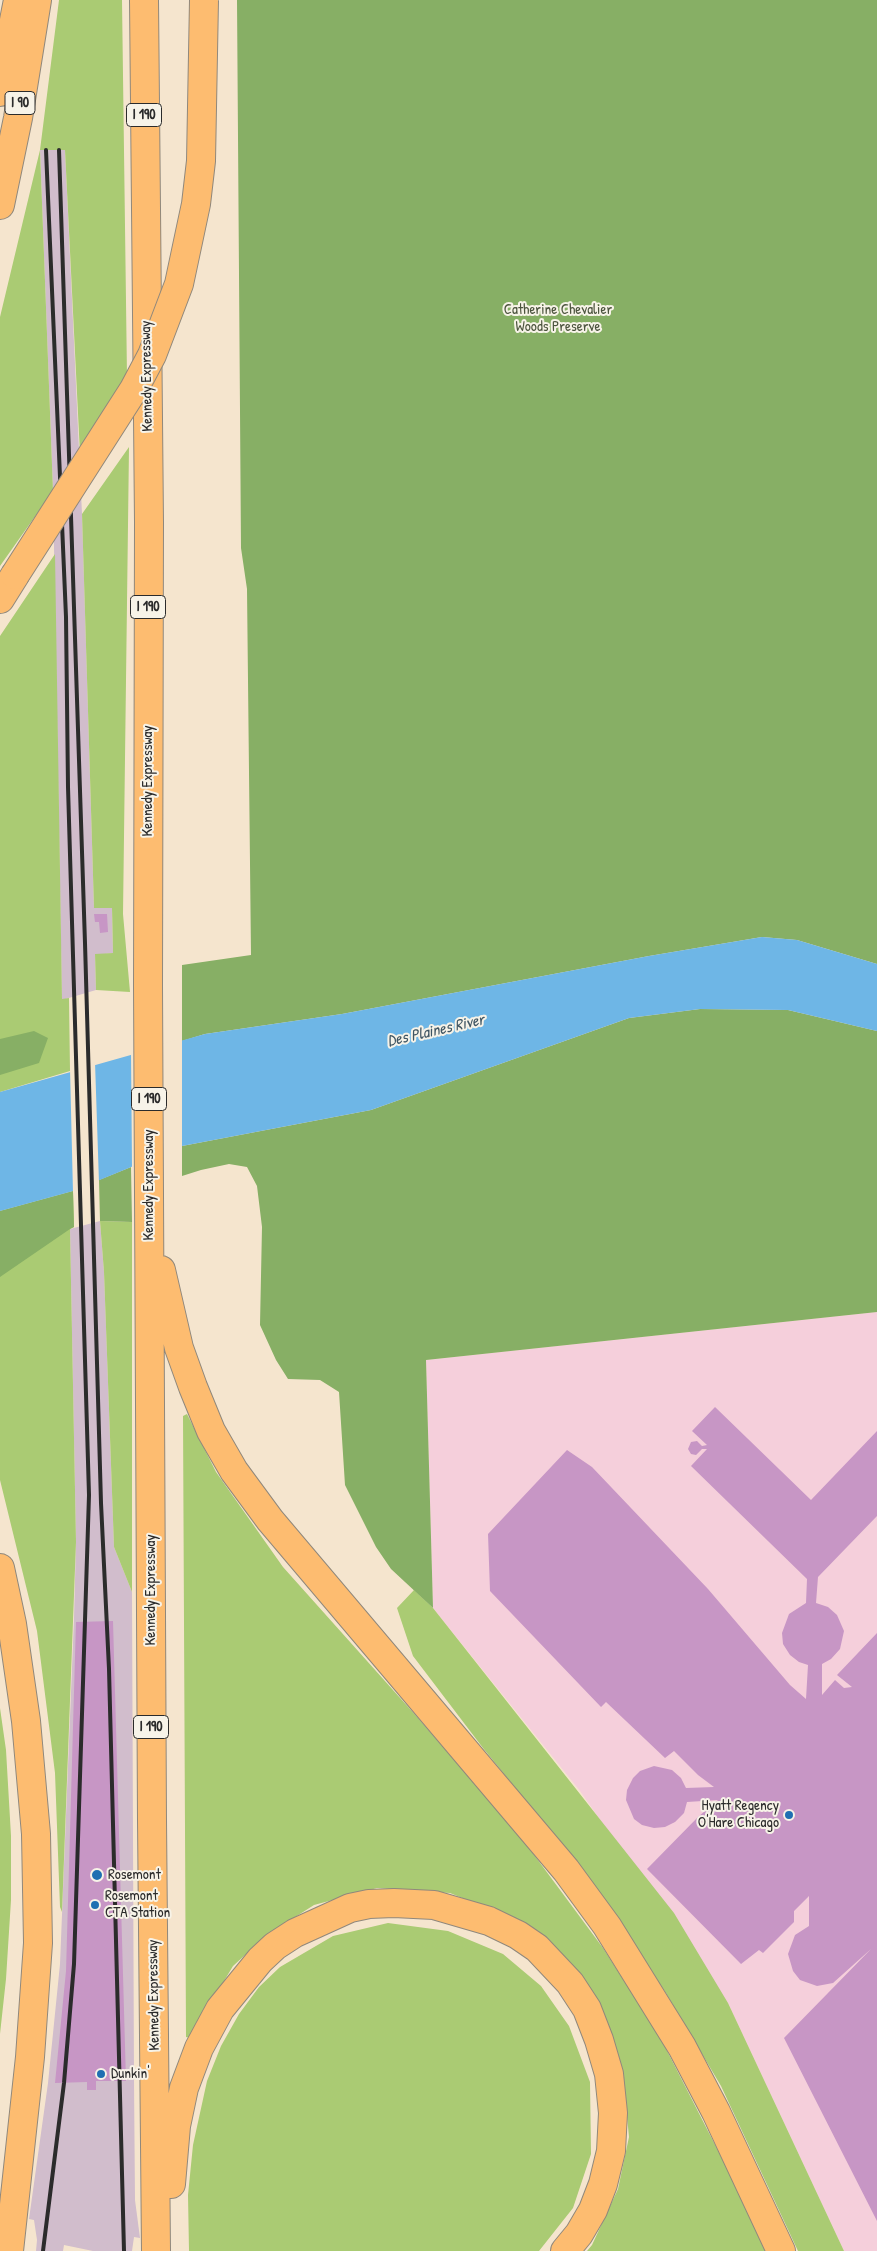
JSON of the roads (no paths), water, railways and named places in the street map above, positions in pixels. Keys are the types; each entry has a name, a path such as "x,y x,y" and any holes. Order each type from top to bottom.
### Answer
{"highway":[{"name":"I 90","path":"0,92 18,0"},
{"name":"I 90","path":"0,204 18,118 37,0"},
{"name":"Kennedy Expressway","path":"144,0 149,522 148,984 156,2246"},
{"path":"145,230 155,0"},
{"path":"0,600 134,389 152,355 179,284 196,204 201,160 204,0"},
{"path":"149,1213 179,1348 211,1431 234,1471 270,1520 566,1870 607,1926 682,2047 716,2112 781,2251"},
{"path":"0,1568 12,1624 26,1721 36,1834 36,1962 30,2057 9,2251"},
{"path":"156,2246 171,2184 176,2126 184,2088 198,2048 220,2008 239,1983 275,1946 295,1933 329,1916 369,1904 415,1903 457,1911 489,1921 518,1935 538,1948 556,1967 570,1983 587,2009 609,2074 614,2113 612,2151 603,2184 593,2210 580,2234 565,2251"}],"water":[{"name":"Des Plaines River","path":"762,937 797,940 877,964 877,1031 788,1010 700,1009 629,1018 371,1110 182,1146 73,1191 0,1211 0,1092 205,1034 342,1014 649,956"}],"railway":[{"path":"43,2251 64,2083 74,1964 89,1495 68,787 66,617 46,150"},
{"path":"59,150 101,1503 109,1669 124,2251"}],"place":[{"name":"Hyatt Regency O'Hare Chicago","path":"789,1815"},
{"name":"Rosemont","path":"97,1875"},
{"name":"Rosemont CTA Station","path":"95,1905"},
{"name":"Dunkin'","path":"101,2074"}],"park label":[{"name":"Catherine Chevalier Woods Preserve","path":"558,318"}]}
